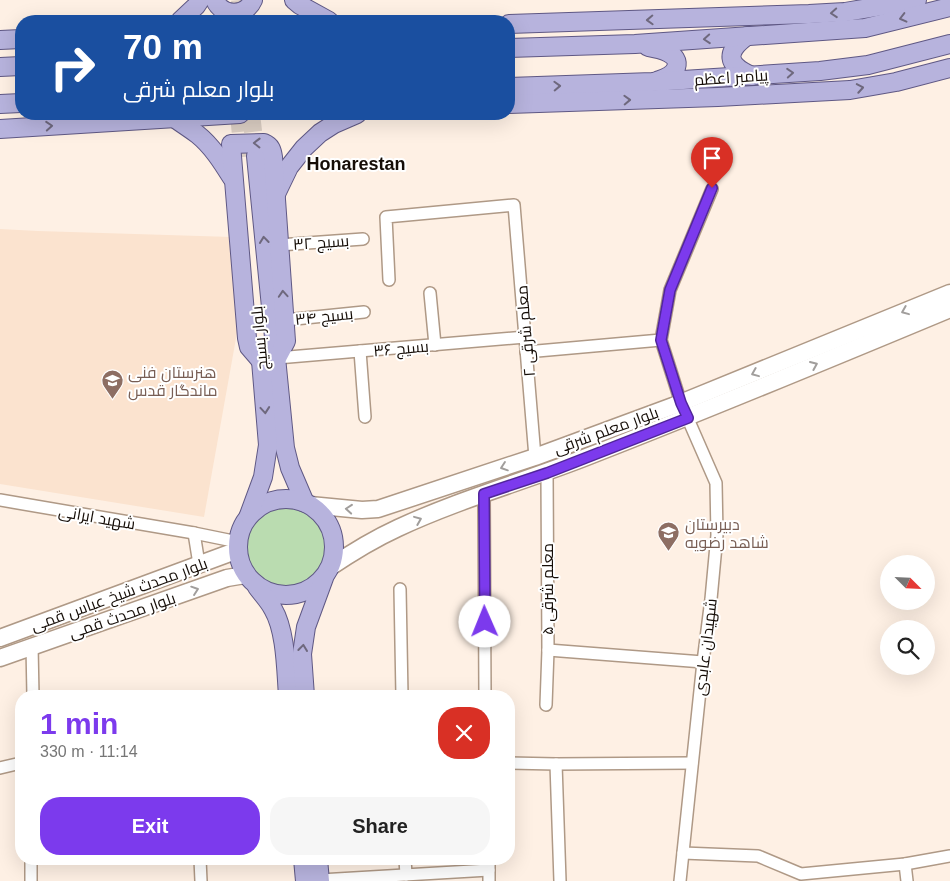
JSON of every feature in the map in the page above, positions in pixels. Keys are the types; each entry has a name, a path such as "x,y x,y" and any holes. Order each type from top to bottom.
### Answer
{"main road":[{"path":"186,15 200,0"},
{"path":"215,0 221,9 233,14 248,8 253,3 253,0"},
{"path":"294,0 300,6 317,15"},
{"path":"515,24 845,12 917,0"},
{"path":"515,48 635,44 864,28 950,7"},
{"path":"747,36 733,49 732,60 738,69 752,76"},
{"path":"0,40 15,39"},
{"path":"635,44 661,49 676,58 677,64 674,73 666,78 652,82"},
{"name":"پیامبر اعظم","path":"515,87 652,82 820,71 868,65 950,44"},
{"path":"0,67 15,66"},
{"path":"515,104 718,97 850,90 896,82 950,68"},
{"path":"0,104 15,103"},
{"path":"0,129 142,120"},
{"path":"177,120 207,143 233,180"},
{"path":"276,194 289,167 304,148 320,134 343,120"},
{"path":"264,142 268,144 273,157 276,194 286,341 269,360 249,347 247,338 230,144 264,142"},
{"name":"بلوار بسیج","path":"249,157 269,360 290,468 307,504"},
{"name":"بلوار معلم شرقی","path":"307,504 362,510 378,509 535,456 681,403 950,293"},
{"name":"بلوار معلم شرقی","path":"327,571 367,544 398,528 688,418 950,309"},
{"name":"بلوار بسیج","path":"249,515 263,477 268,445 269,360"},
{"path":"287,690 280,628 273,609 251,581 239,561 238,546 240,529 249,515 262,505 277,499 294,499 307,504 322,515 331,529 334,544 332,560 306,627 302,654 305,690"},
{"name":"بلوار محدث شیخ عباس قمی","path":"0,638 199,564 238,546"},
{"path":"251,581 270,594 286,596 301,594 315,586 327,571"},
{"name":"بلوار محدث قمی","path":"0,658 227,578 251,581"},
{"path":"306,865 315,881"},
{"path":"315,881 317,865"}],"street":[{"path":"526,352 661,340 670,290 712,188"},
{"name":"معلم شرقی ۲","path":"389,280 386,217 514,205 535,456"},
{"name":"بسیج ۳۲","path":"279,245 363,239"},
{"path":"430,293 435,345"},
{"name":"بسیج ۳۴","path":"285,320 364,312"},
{"name":"بسیج ۳۶","path":"269,360 525,337"},
{"name":"شهیدان عابدی","path":"661,340 681,403 716,483 717,536 680,881"},
{"path":"360,351 365,417"},
{"name":"معلم شرقی ۵","path":"546,705 548,650 547,473"},
{"path":"484,494 485,690"},
{"name":"شهید ایرانی","path":"0,500 194,533 238,546"},
{"path":"194,533 199,564"},
{"path":"400,589 402,690"},
{"path":"32,646 33,690"},
{"path":"548,650 703,662"},
{"path":"515,763 692,763"},
{"path":"0,768 15,764"},
{"path":"556,764 560,881"},
{"path":"683,853 758,856 801,874 905,864 950,856"},
{"path":"905,864 907,881"},
{"path":"31,865 31,881"},
{"path":"200,865 201,881"},
{"path":"406,865 406,875"},
{"path":"315,881 489,870"}],"shaded area":[{"name":"هنرستان فنی ماندگار قدس","path":"0,229 232,237 240,316 204,517 0,484"}],"green space":[{"path":"285,506 301,509 314,518 323,531 326,547 323,563 314,576 301,585 285,588 269,585 256,576 247,563 244,547 247,531 256,518 269,509"}],"tunnel":[{"path":"240,0 241,15"},
{"path":"240,120 243,157"},
{"path":"252,120 256,156"}],"place":[{"name":"هنرستان فنی ماندگار قدس","path":"112,400"},
{"name":"دبیرستان شاهد رضویه","path":"669,552"}],"district":[{"name":"Honarestan","path":"356,164"}],"route":[{"path":"485,622 484,494 547,473 688,418 681,403 661,340 670,290 712,188"}]}
